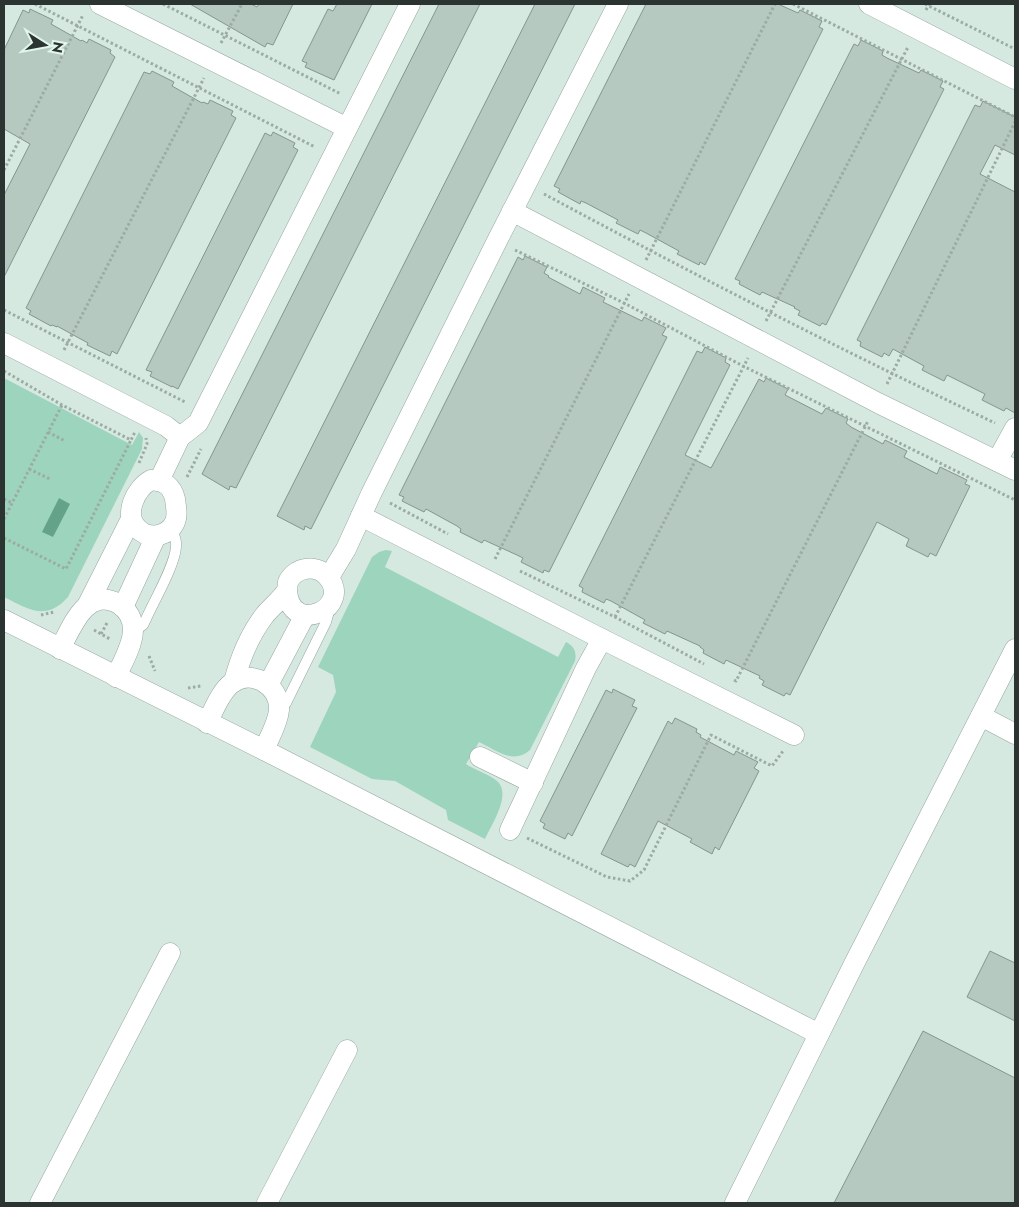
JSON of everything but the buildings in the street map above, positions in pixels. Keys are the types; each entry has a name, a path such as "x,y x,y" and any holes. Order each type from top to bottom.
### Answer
{"street":[{"path":"159,481 180,436 198,424 410,4"},
{"path":"329,577 346,549 371,494 497,241 618,4"},
{"path":"869,4 1015,79"},
{"path":"92,7 213,60 347,128"},
{"path":"512,211 757,340 1015,470"},
{"path":"4,343 166,426 180,436"},
{"path":"997,461 1008,426"},
{"path":"123,607 164,532 175,522 177,514 172,490 166,484 151,480 142,485 132,503 131,519 135,527 148,535 164,532"},
{"path":"361,516 602,640 794,735"},
{"path":"88,604 131,519"},
{"path":"307,568 316,568 329,577 333,593 332,601 327,608 320,613 305,615 291,606 287,598 287,590 288,582 293,575 307,568"},
{"path":"234,682 242,656 252,634 263,617 287,590"},
{"path":"60,649 81,610 88,604 106,600 123,607 129,614 136,643 116,677"},
{"path":"268,685 305,615"},
{"path":"4,620 264,750 819,1034"},
{"path":"510,830 586,668 602,640"},
{"path":"735,1203 1015,649"},
{"path":"207,723 226,688 242,679 252,678 260,680 274,692 278,700 279,710 264,750"},
{"path":"980,716 1015,734"},
{"path":"480,757 533,782"},
{"path":"40,1203 170,953"},
{"path":"266,1203 347,1050"}],"lane":[{"path":"136,643 173,560 176,538 164,532"},
{"path":"279,710 286,703 326,622 327,608"}],"path":[{"path":"35,4 322,150"},
{"path":"163,4 349,98"},
{"path":"55,369 242,4"},
{"path":"793,4 1015,117"},
{"path":"618,611 902,60 927,4 1015,49"},
{"path":"4,170 78,26 92,7"},
{"path":"736,681 892,374 1015,122"},
{"path":"526,184 650,251 892,374 1008,426"},
{"path":"497,241 624,303 743,366 1015,500"},
{"path":"4,310 192,406"},
{"path":"4,371 131,440"},
{"path":"4,519 62,404"},
{"path":"4,538 66,569 138,427"},
{"path":"137,468 147,444 143,431"},
{"path":"48,432 65,441"},
{"path":"29,469 50,479"},
{"path":"371,494 454,538"},
{"path":"4,499 12,503"},
{"path":"487,555 495,559"},
{"path":"512,568 615,617 710,667"},
{"path":"40,615 58,611 75,620 136,643 150,660 157,673"},
{"path":"136,643 150,660"},
{"path":"727,677 744,685"},
{"path":"184,688 204,685"},
{"path":"510,830 607,876 630,880 644,870 711,735 772,766 794,735"}],"shaded area":[{"path":"4,378 132,445 139,432 143,438 142,449 68,597 60,605 44,611 29,609 4,597"},
{"path":"59,498 70,504 53,537 42,532"},
{"path":"386,550 392,551 385,567 558,657 566,642 573,647 575,652 575,661 530,750 517,756 504,755 479,742 466,764 494,779 501,787 502,801 485,839 448,820 446,810 395,781 372,779 310,747 336,692 333,675 318,667 372,557"}]}
